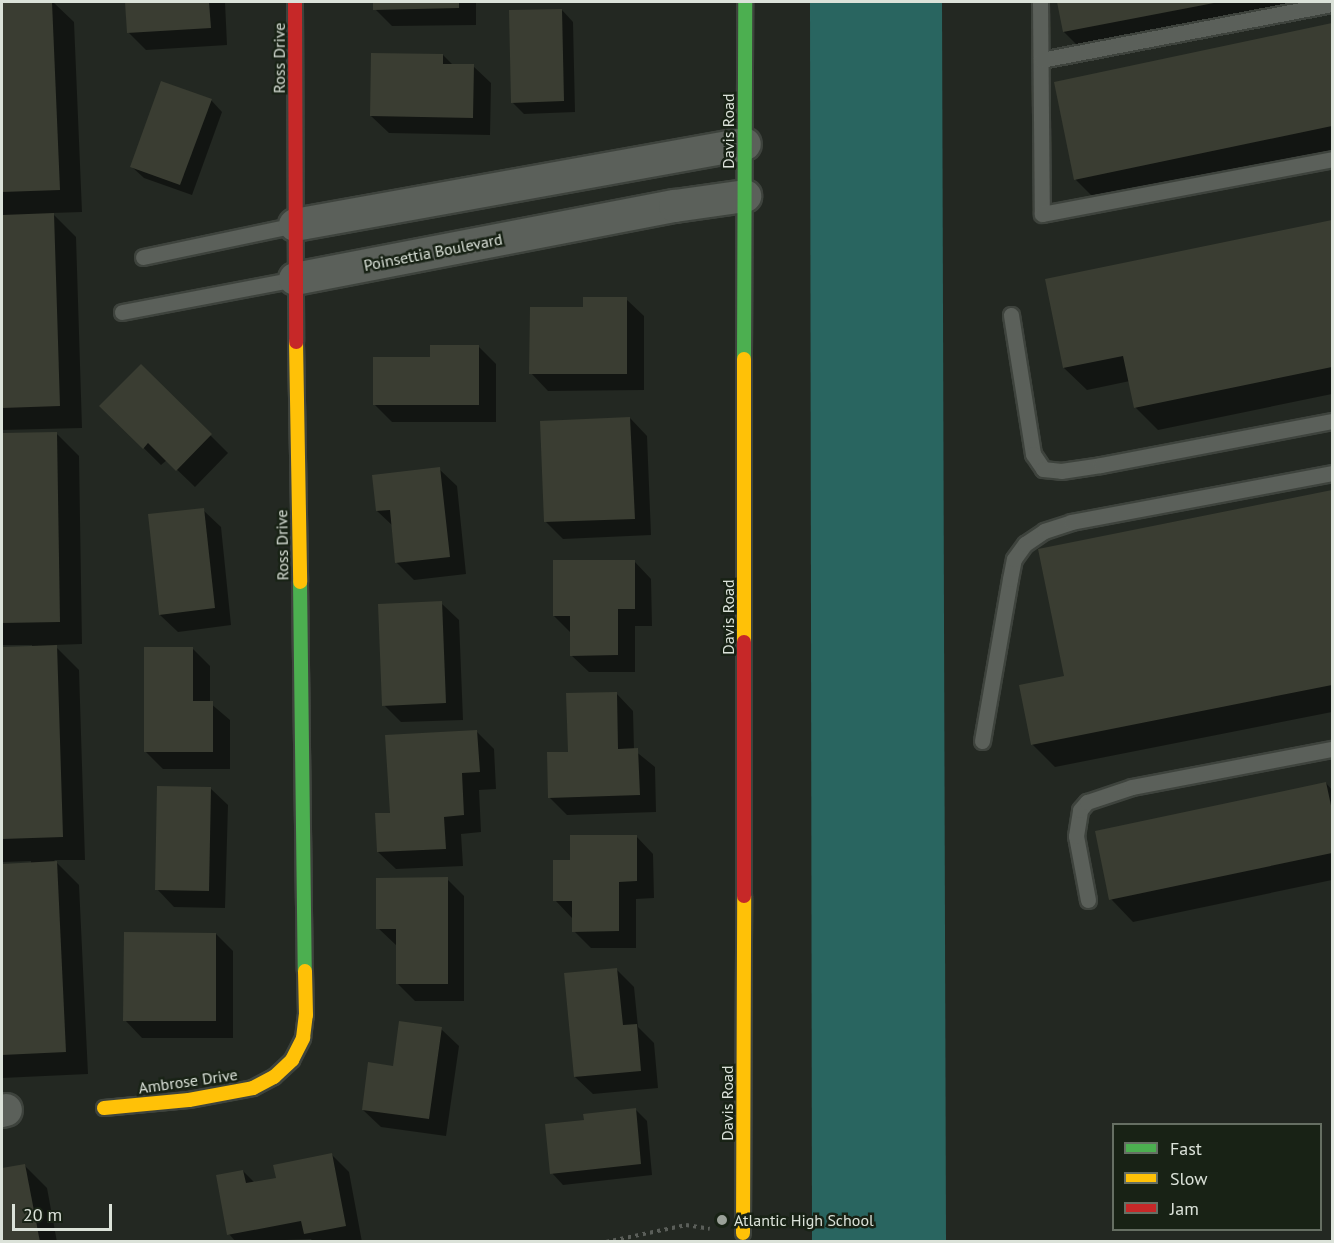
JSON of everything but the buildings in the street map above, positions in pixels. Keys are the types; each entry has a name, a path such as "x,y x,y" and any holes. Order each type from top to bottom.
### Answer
{"street":[{"name":"Ross Drive","path":"274,1077 292,1060 303,1038 306,1015 295,279 295,2"},
{"name":"Davis Road","path":"743,1233 745,2"},
{"path":"295,225 745,144"},
{"name":"Poinsettia Boulevard","path":"295,279 675,206 745,196"},
{"name":"Ambrose Drive","path":"104,1108 189,1100 253,1088 274,1077"}],"lane":[{"path":"1040,2 1042,214 1332,159"},
{"path":"1041,60 1332,4"},
{"path":"143,257 295,225"},
{"name":"Poinsettia Boulevard","path":"122,312 295,279"},
{"path":"1011,315 1033,454 1043,469 1061,471 1101,465 1332,421"},
{"path":"982,741 1014,559 1025,544 1044,531 1071,522 1332,473"},
{"path":"1088,900 1076,836 1080,810 1087,802 1132,787 1332,749"}],"path":[{"path":"606,1242 686,1225 743,1233"}],"water":[{"path":"810,2 942,2 946,1241 812,1241"}],"traffic: fast":[{"path":"744,359 745,2"},
{"path":"300,582 305,971"}],"traffic: slow":[{"path":"296,342 300,582"},
{"path":"744,359 744,642"},
{"path":"743,1233 744,896"},
{"path":"104,1108 189,1100 253,1088 274,1077 292,1060 303,1038 306,1015 305,971"}],"traffic: jam":[{"path":"295,2 296,342"},
{"path":"744,642 744,896"}],"place":[{"name":"Atlantic High School","path":"722,1220"}]}
